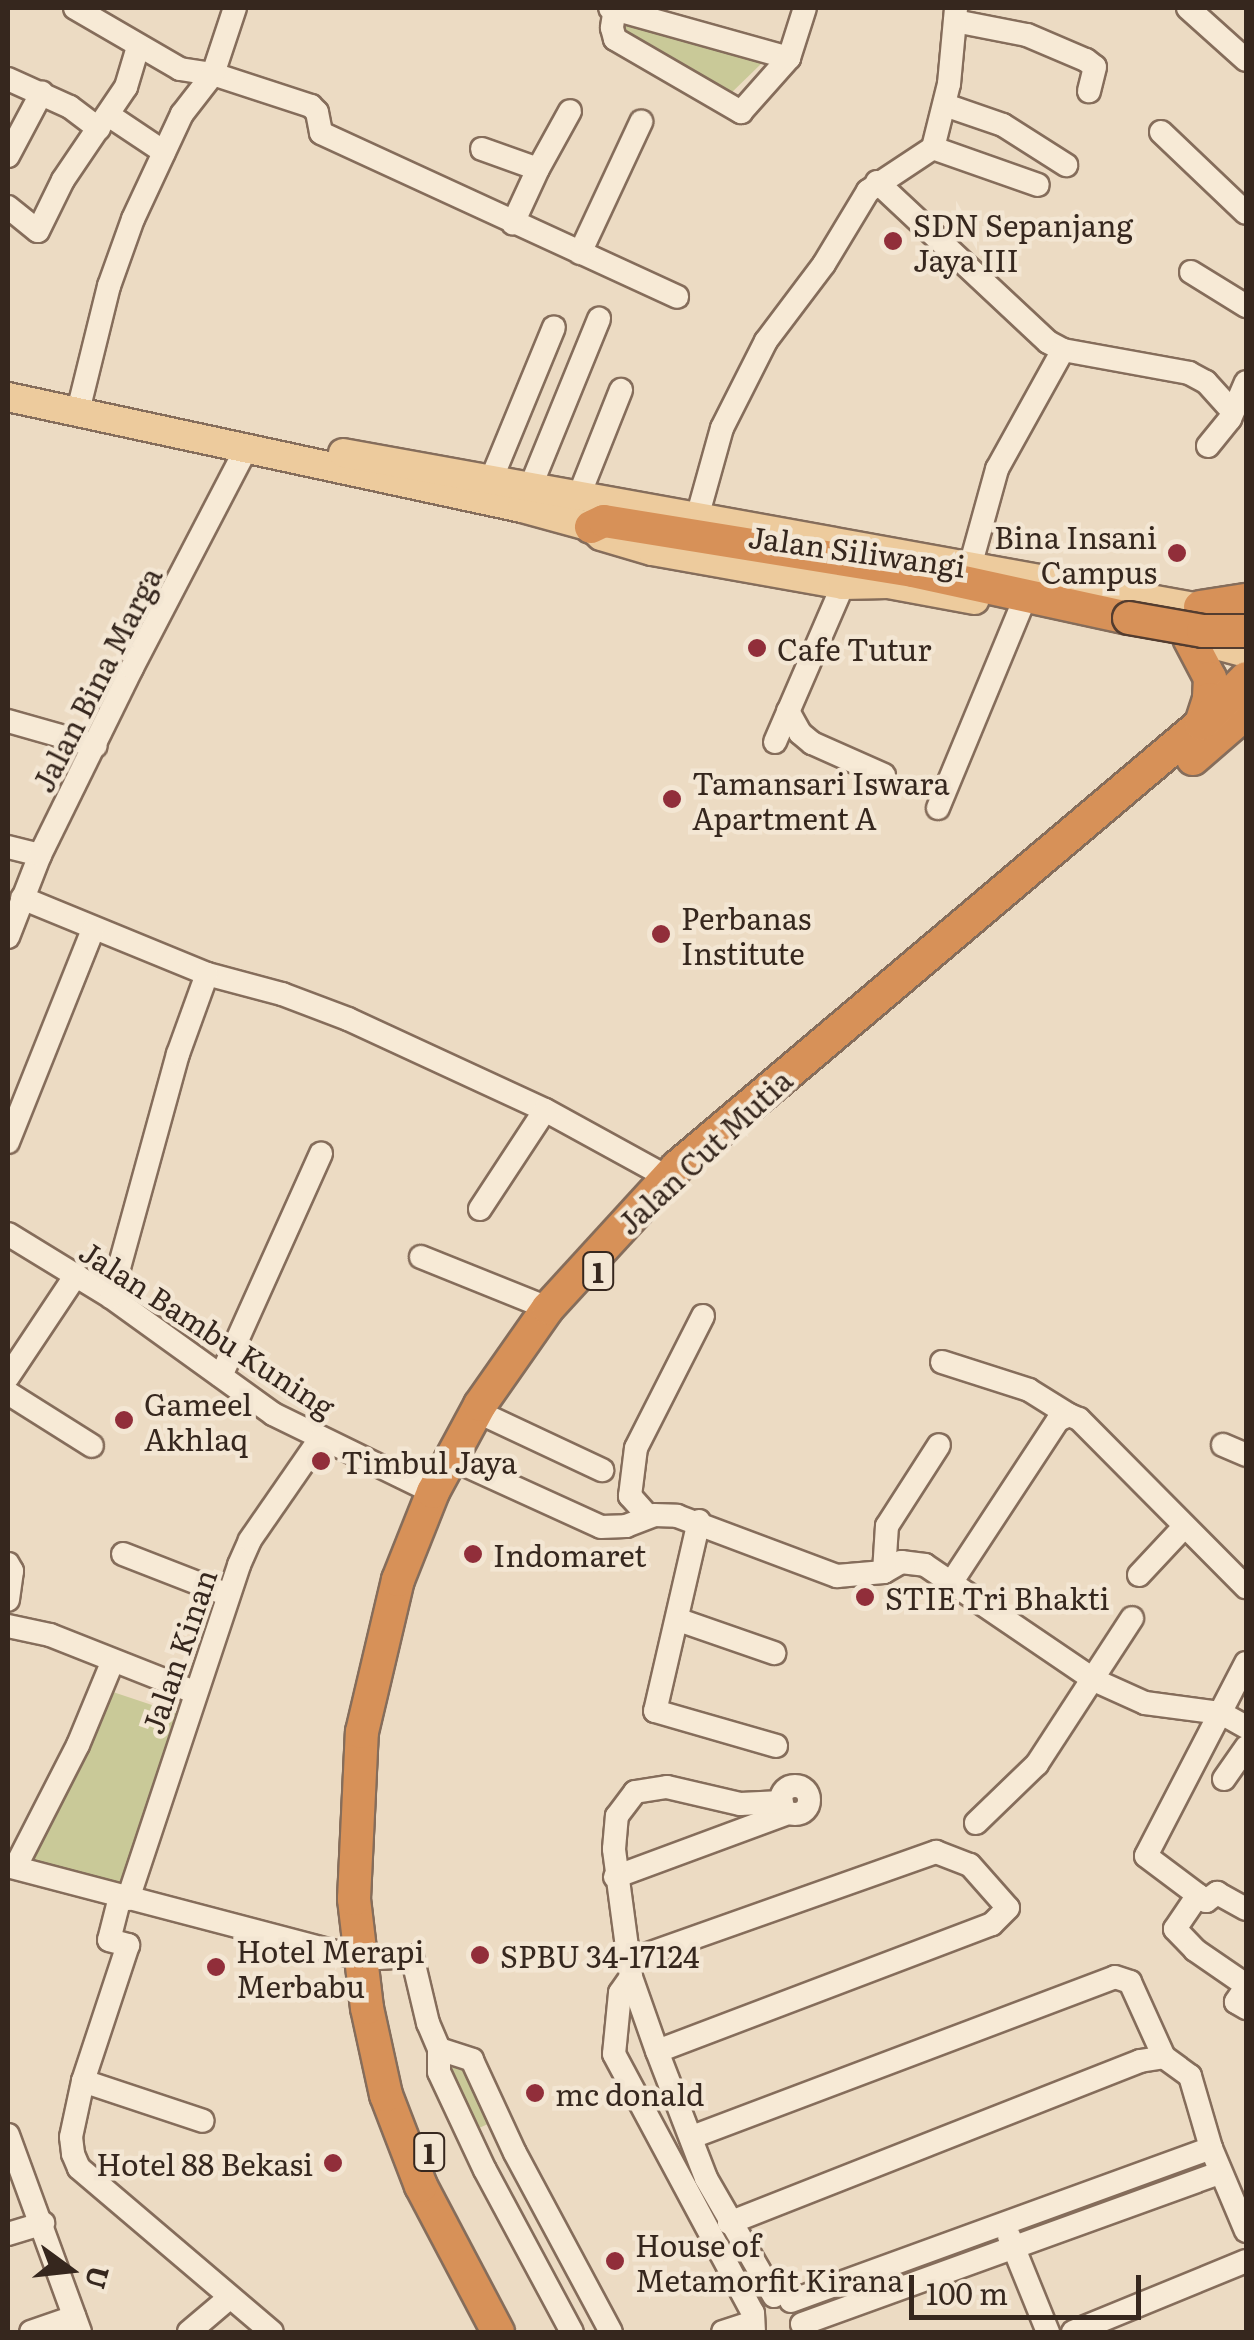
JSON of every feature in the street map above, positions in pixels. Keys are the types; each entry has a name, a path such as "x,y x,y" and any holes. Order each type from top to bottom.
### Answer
{"highway":[{"path":"590,526 604,521 913,571 1202,631 1246,632"},
{"path":"1201,724 1210,699 1210,678 1189,621 1246,600"},
{"name":"Jalan Cut Mutia","path":"520,2332 443,2190 402,2078 354,1899 362,1732 398,1580 433,1492 480,1405 548,1308 667,1177 1201,724 1246,678"},
{"name":"Jalan Cut Mutia","path":"498,2332 468,2283 405,2149 380,2072 370,1958 373,1816 384,1722 412,1603 464,1465 491,1418 582,1290 662,1201 1054,867 1246,714"}],"main road":[{"path":"8,380 79,404 248,443 526,498"},
{"path":"8,396 79,404"},
{"path":"248,443 491,480 526,498"},
{"name":"Jalan Siliwangi","path":"526,498 580,493 971,563 1189,621 1246,653"},
{"name":"Jalan Siliwangi","path":"526,498 590,526 601,536 652,550 843,584 888,584 1021,608 1189,621 1246,618"}],"street":[{"path":"75,8 180,68 214,74 311,106 317,112 321,133 677,297"},
{"path":"115,29 128,8"},
{"path":"79,404 109,286 182,114 214,74 235,8"},
{"path":"789,58 613,8 615,39 741,112 789,58 805,8"},
{"path":"1188,8 1246,60"},
{"path":"698,514 722,428 747,373 877,182 933,148 945,105 956,14 1027,34 1086,60 1095,67 1089,91"},
{"path":"8,208 38,231 63,180 126,87 138,46"},
{"path":"8,79 164,152"},
{"path":"8,156 42,92"},
{"path":"945,105 1003,125 1066,166"},
{"path":"513,223 570,111"},
{"path":"580,254 641,122"},
{"path":"1161,132 1246,213"},
{"path":"933,148 1038,184"},
{"path":"482,149 538,169"},
{"path":"877,182 1030,329 1063,350 1189,373 1206,382 1232,411"},
{"path":"1191,272 1246,306"},
{"path":"526,498 599,319"},
{"path":"491,480 554,327"},
{"path":"971,563 980,520 1004,453 1063,350"},
{"path":"1208,446 1246,382"},
{"path":"580,493 621,390"},
{"name":"Jalan Bina Marga","path":"8,937 40,855 248,443"},
{"path":"775,742 843,584"},
{"path":"938,808 1021,608"},
{"path":"788,711 800,733 812,743 884,776"},
{"path":"8,720 96,746"},
{"path":"8,846 40,855"},
{"path":"22,898 208,974 316,1006 545,1110 667,1177"},
{"path":"8,1142 93,930"},
{"path":"111,1297 178,1054 208,974"},
{"path":"480,1208 545,1110"},
{"path":"222,1376 321,1152"},
{"name":"Jalan Bambu Kuning","path":"8,1234 111,1297 273,1414 433,1492"},
{"path":"421,1257 548,1308"},
{"path":"8,1377 76,1275"},
{"path":"648,1516 630,1496 636,1448 702,1316"},
{"path":"942,1362 1029,1390 1080,1420 1183,1528 1246,1587"},
{"path":"8,1394 92,1446"},
{"path":"951,1582 1058,1420 1069,1415"},
{"path":"491,1418 602,1470"},
{"name":"Jalan Kinan","path":"83,2081 128,1945 109,1940 228,1595 250,1540 320,1439"},
{"path":"1224,1445 1246,1456"},
{"path":"884,1572 887,1526 939,1446"},
{"path":"464,1465 601,1527 626,1526 648,1516 699,1521 837,1576 884,1572 901,1562 925,1565 1094,1680 1144,1702 1221,1713 1246,1727"},
{"path":"699,1521 655,1711 776,1746"},
{"path":"1140,1574 1183,1528"},
{"path":"123,1554 228,1595"},
{"path":"8,1564 12,1572 8,1600"},
{"path":"976,1823 1037,1764 1132,1618"},
{"path":"679,1620 774,1653"},
{"path":"8,1626 50,1635 112,1663 194,1692"},
{"path":"112,1663 78,1745 12,1866 124,1898 370,1958 412,1956 428,2023 439,2049 439,2072 485,2170 572,2332"},
{"path":"1246,1663 1146,1856 1206,1900 1217,1893 1246,1909"},
{"path":"1224,1779 1246,1747"},
{"path":"616,1877 785,1808 740,1804 667,1787 635,1792 617,1816 616,1877 630,1969 657,2051 692,2137 696,2183 753,2323"},
{"path":"657,2051 992,1924 1008,1908 970,1864 936,1852 630,1969 620,1992 614,2054 696,2183 783,2299 800,2311 801,2330 1220,2173"},
{"path":"1198,1894 1176,1929 1194,1950 1246,1986 1236,2002 1246,2008"},
{"path":"692,2137 1115,1977 1130,1982 1164,2057 1190,2076 1220,2173 1246,2231"},
{"path":"439,2049 469,2056 606,2331"},
{"path":"729,2223 1140,2062 1164,2057"},
{"path":"202,2121 83,2081 71,2137 80,2168 272,2332"},
{"path":"468,2133 499,2119"},
{"path":"8,2135 77,2325 31,2332"},
{"path":"724,2332 753,2323 783,2299 1211,2148"},
{"path":"485,2170 515,2154"},
{"path":"8,2234 43,2223"},
{"path":"1004,2224 1048,2332"},
{"path":"1073,2332 1246,2262"},
{"path":"189,2332 228,2298"}],"green space":[{"path":"621,23 763,62 725,99 706,94 617,26"},
{"path":"107,1690 185,1716 127,1896 19,1860 54,1821"},
{"path":"439,2049 469,2056 499,2119 468,2133"}],"place":[{"name":"SDN Sepanjang Jaya III","path":"893,241"},
{"name":"Bina Insani Campus","path":"1177,553"},
{"name":"Cafe Tutur","path":"757,648"},
{"name":"Tamansari Iswara Apartment A","path":"672,799"},
{"name":"Perbanas Institute","path":"661,934"},
{"name":"Gameel Akhlaq","path":"124,1420"},
{"name":"Timbul Jaya","path":"321,1461"},
{"name":"Indomaret","path":"473,1554"},
{"name":"STIE Tri Bhakti","path":"865,1597"},
{"name":"SPBU 34-17124","path":"480,1955"},
{"name":"Hotel Merapi Merbabu","path":"216,1967"},
{"name":"mc donald","path":"535,2093"},
{"name":"Hotel 88 Bekasi","path":"333,2163"},
{"name":"House of Metamorfit Kirana","path":"615,2261"}]}
